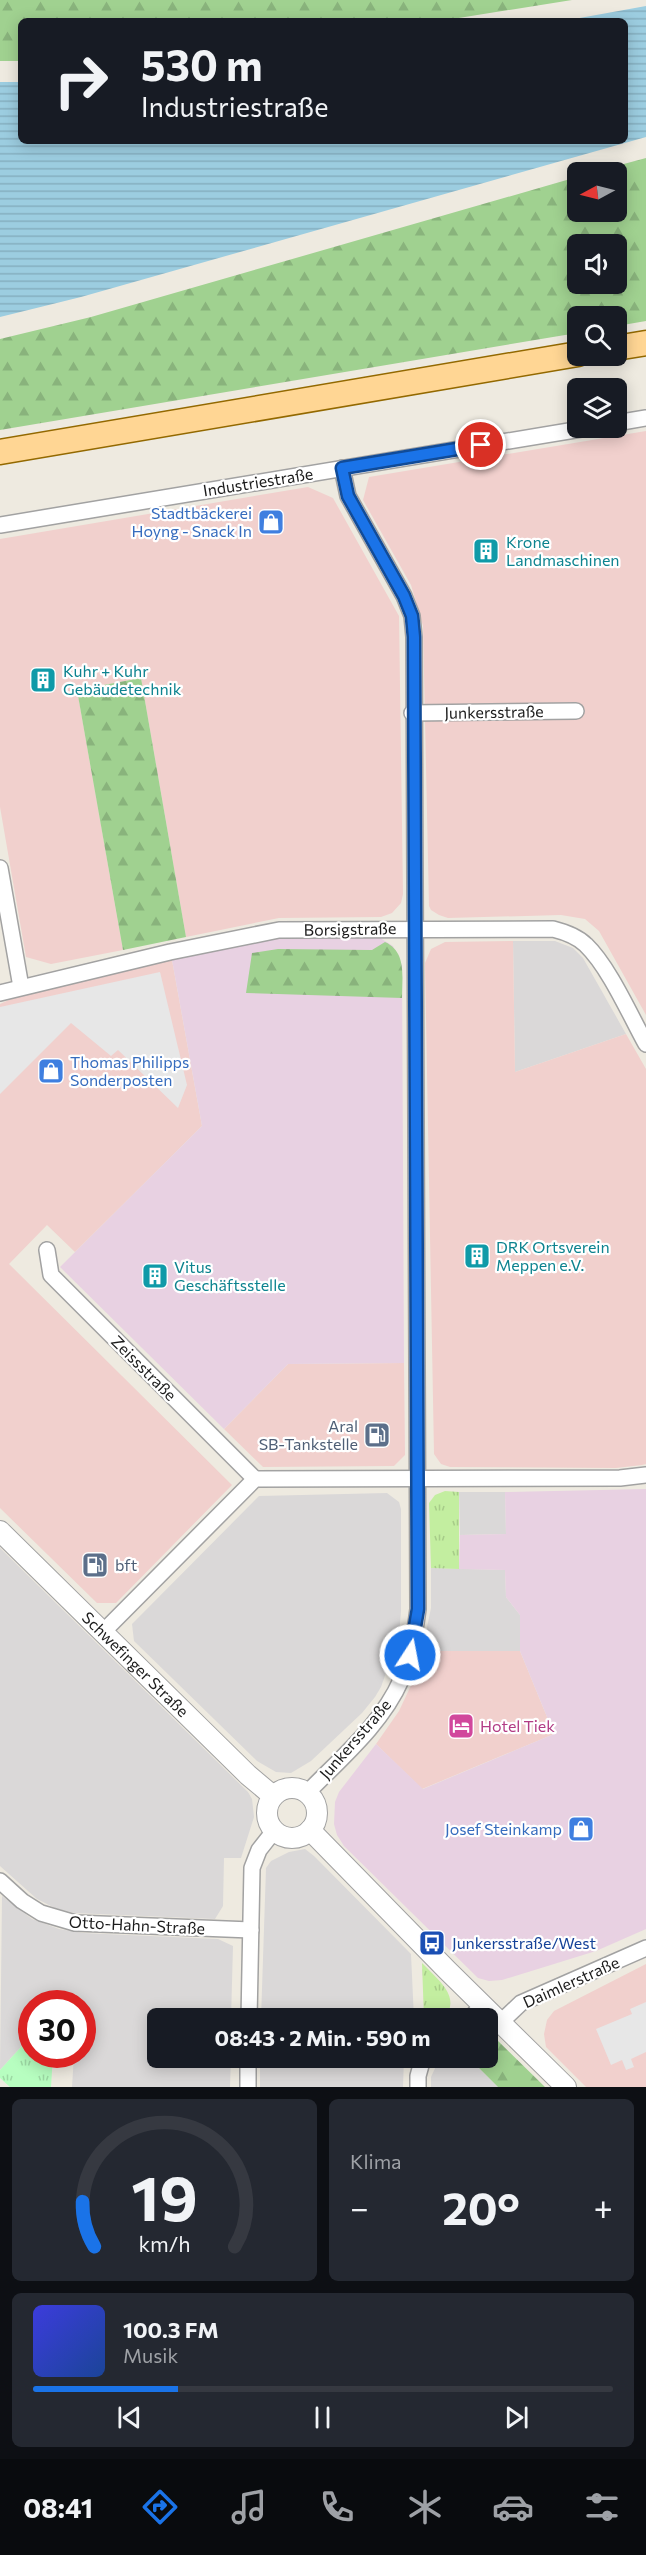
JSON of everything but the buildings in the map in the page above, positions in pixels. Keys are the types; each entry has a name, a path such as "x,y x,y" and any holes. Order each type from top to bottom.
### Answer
{"main road":[{"path":"627,346 646,343"},
{"path":"0,452 567,356"}],"street":[{"path":"627,421 646,418"},
{"name":"Industriestraße","path":"0,525 567,431"},
{"name":"Junkersstraße","path":"307,1793 357,1742 392,1699 410,1655 418,1609 416,928 412,713 414,637 412,616 404,596 348,496 342,468"},
{"name":"Junkersstraße","path":"412,713 576,711"},
{"path":"0,868 21,987"},
{"name":"Borsigstraße","path":"0,993 236,937 279,930 553,929 569,933 585,944 599,961 646,1044"},
{"name":"Zeissstraße","path":"47,1250 51,1275 255,1479"},
{"path":"103,1632 255,1479 620,1478 646,1475"},
{"name":"Schwefinger Straße","path":"0,1531 248,1775 273,1796"},
{"path":"290,1787 307,1793 316,1807 317,1815 310,1830 296,1838 288,1838 274,1831 267,1818 267,1810 273,1796 290,1787"},
{"path":"310,1830 472,2008"},
{"path":"249,2008 252,1868 259,1850 274,1831"},
{"name":"Otto-Hahn-Straße","path":"0,1881 22,1901 41,1913 67,1922 251,1930"},
{"name":"Daimlerstraße","path":"501,2022 521,2003 646,1948"},
{"path":"498,2021 566,2087"},
{"path":"248,2068 248,2087"},
{"path":"418,2087 420,2068"}],"shaded area":[{"path":"646,431 646,1015 599,931 585,919 561,915 448,918 431,910 429,906 423,626 411,585 363,500 369,477 604,438 627,438 627,434"},
{"path":"308,487 333,498 399,616 403,894 401,903 392,913 381,917 279,918 186,937 141,678 77,690 123,950 51,964 26,957 0,807 0,539"},
{"path":"377,936 393,946 402,965 404,1363 288,1364 224,1429 60,1267 202,1126 172,960 275,937"},
{"path":"513,941 555,941 573,948 583,958 626,1034 515,1072"},
{"path":"513,941 515,1072 626,1034 646,1069 646,1464 616,1468 450,1467 441,1464 434,1454 425,963 431,949 445,942"},
{"path":"172,960 202,1126 75,1252 47,1225 9,1264 232,1485 116,1603 97,1603 0,1508 0,1004 22,994"},
{"path":"160,972 187,1085 178,1108 118,1050 111,1056 71,1023 0,1094 0,1007"},
{"path":"404,1363 405,1455 394,1466 263,1467 224,1429 288,1364"},
{"path":"646,1489 646,1929 596,1951 502,1980 489,1981 478,1978 344,1846 337,1835 334,1824 335,1802 339,1792 376,1744 423,1789 554,1734 520,1651 520,1615 506,1597 505,1570 459,1569 460,1535 506,1534 505,1492"},
{"path":"459,1492 505,1492 506,1534 460,1535"},
{"path":"387,1493 399,1502 401,1509 401,1611 399,1636 381,1687 362,1713 311,1761 291,1773 276,1772 257,1761 134,1641 132,1624 259,1496"},
{"path":"0,1548 248,1792 252,1799 254,1817 241,1858 224,1858 223,1906 215,1919 74,1913 55,1908 37,1899 0,1866"},
{"path":"431,1568 505,1570 506,1597 520,1615 520,1651 422,1651 431,1608"},
{"path":"422,1651 520,1651 554,1734 422,1789 376,1744 399,1711 414,1679"},
{"path":"305,1849 314,1856 411,1954 413,2008 261,2008 266,1868 271,1861 289,1852"},
{"path":"2,1896 32,1919 59,1929 83,1933 218,1939 233,1946 231,2008 147,2008 147,2068 231,2068 230,2087 72,2087 73,2068 96,2068 96,1990 18,1990 18,2050 0,2070"},
{"path":"646,1964 646,2087 586,2087 546,2047 544,2034 547,2020 554,2011"},
{"path":"646,2002 646,2052 631,2059 634,2067 626,2070 622,2060 611,2065 596,2029 632,2014 630,2009"},
{"path":"260,2068 404,2068 403,2087 260,2087"},
{"path":"435,2068 479,2068 498,2087 431,2087 431,2077"}],"green space":[{"path":"0,0 572,0 459,18 18,18 18,61 0,61"},
{"path":"646,158 646,321 627,324 627,306 567,306 567,335 0,430 0,339 91,317 567,180 567,222 627,222 627,163"},
{"path":"141,678 186,937 123,950 77,690"},
{"path":"385,942 392,946 400,959 402,998 246,993 252,953 278,949 372,950"},
{"path":"445,1491 459,1492 459,1569 431,1568 429,1503 435,1495"},
{"path":"422,1963 446,1989 451,2003 450,2008 424,2008"},
{"path":"498,2041 545,2087 498,2087 479,2068 498,2068"},
{"path":"18,2050 18,2068 52,2068 51,2087 10,2087 0,2078 0,2070"}],"water":[{"path":"646,6 646,137 628,142 628,18 580,18"},
{"path":"0,82 18,82 18,144 621,144 81,297 0,317"}],"place":[{"name":"Stadtbäckerei Hoyng - Snack In","path":"271,522"},
{"name":"Krone Landmaschinen","path":"486,551"},
{"name":"Kuhr + Kuhr Gebäudetechnik","path":"43,680"},
{"name":"Thomas Philipps Sonderposten","path":"51,1071"},
{"name":"DRK Ortsverein Meppen e.V.","path":"477,1256"},
{"name":"Vitus Geschäftsstelle","path":"155,1276"},
{"name":"Aral SB-Tankstelle","path":"377,1435"},
{"name":"bft","path":"95,1565"},
{"name":"Hotel Tiek","path":"461,1726"},
{"name":"Josef Steinkamp","path":"581,1829"},
{"name":"Junkersstraße/West","path":"432,1943"}],"route":[{"path":"410,1655 418,1609 416,928 412,713 414,637 412,616 404,596 348,496 342,468 481,445"}]}
